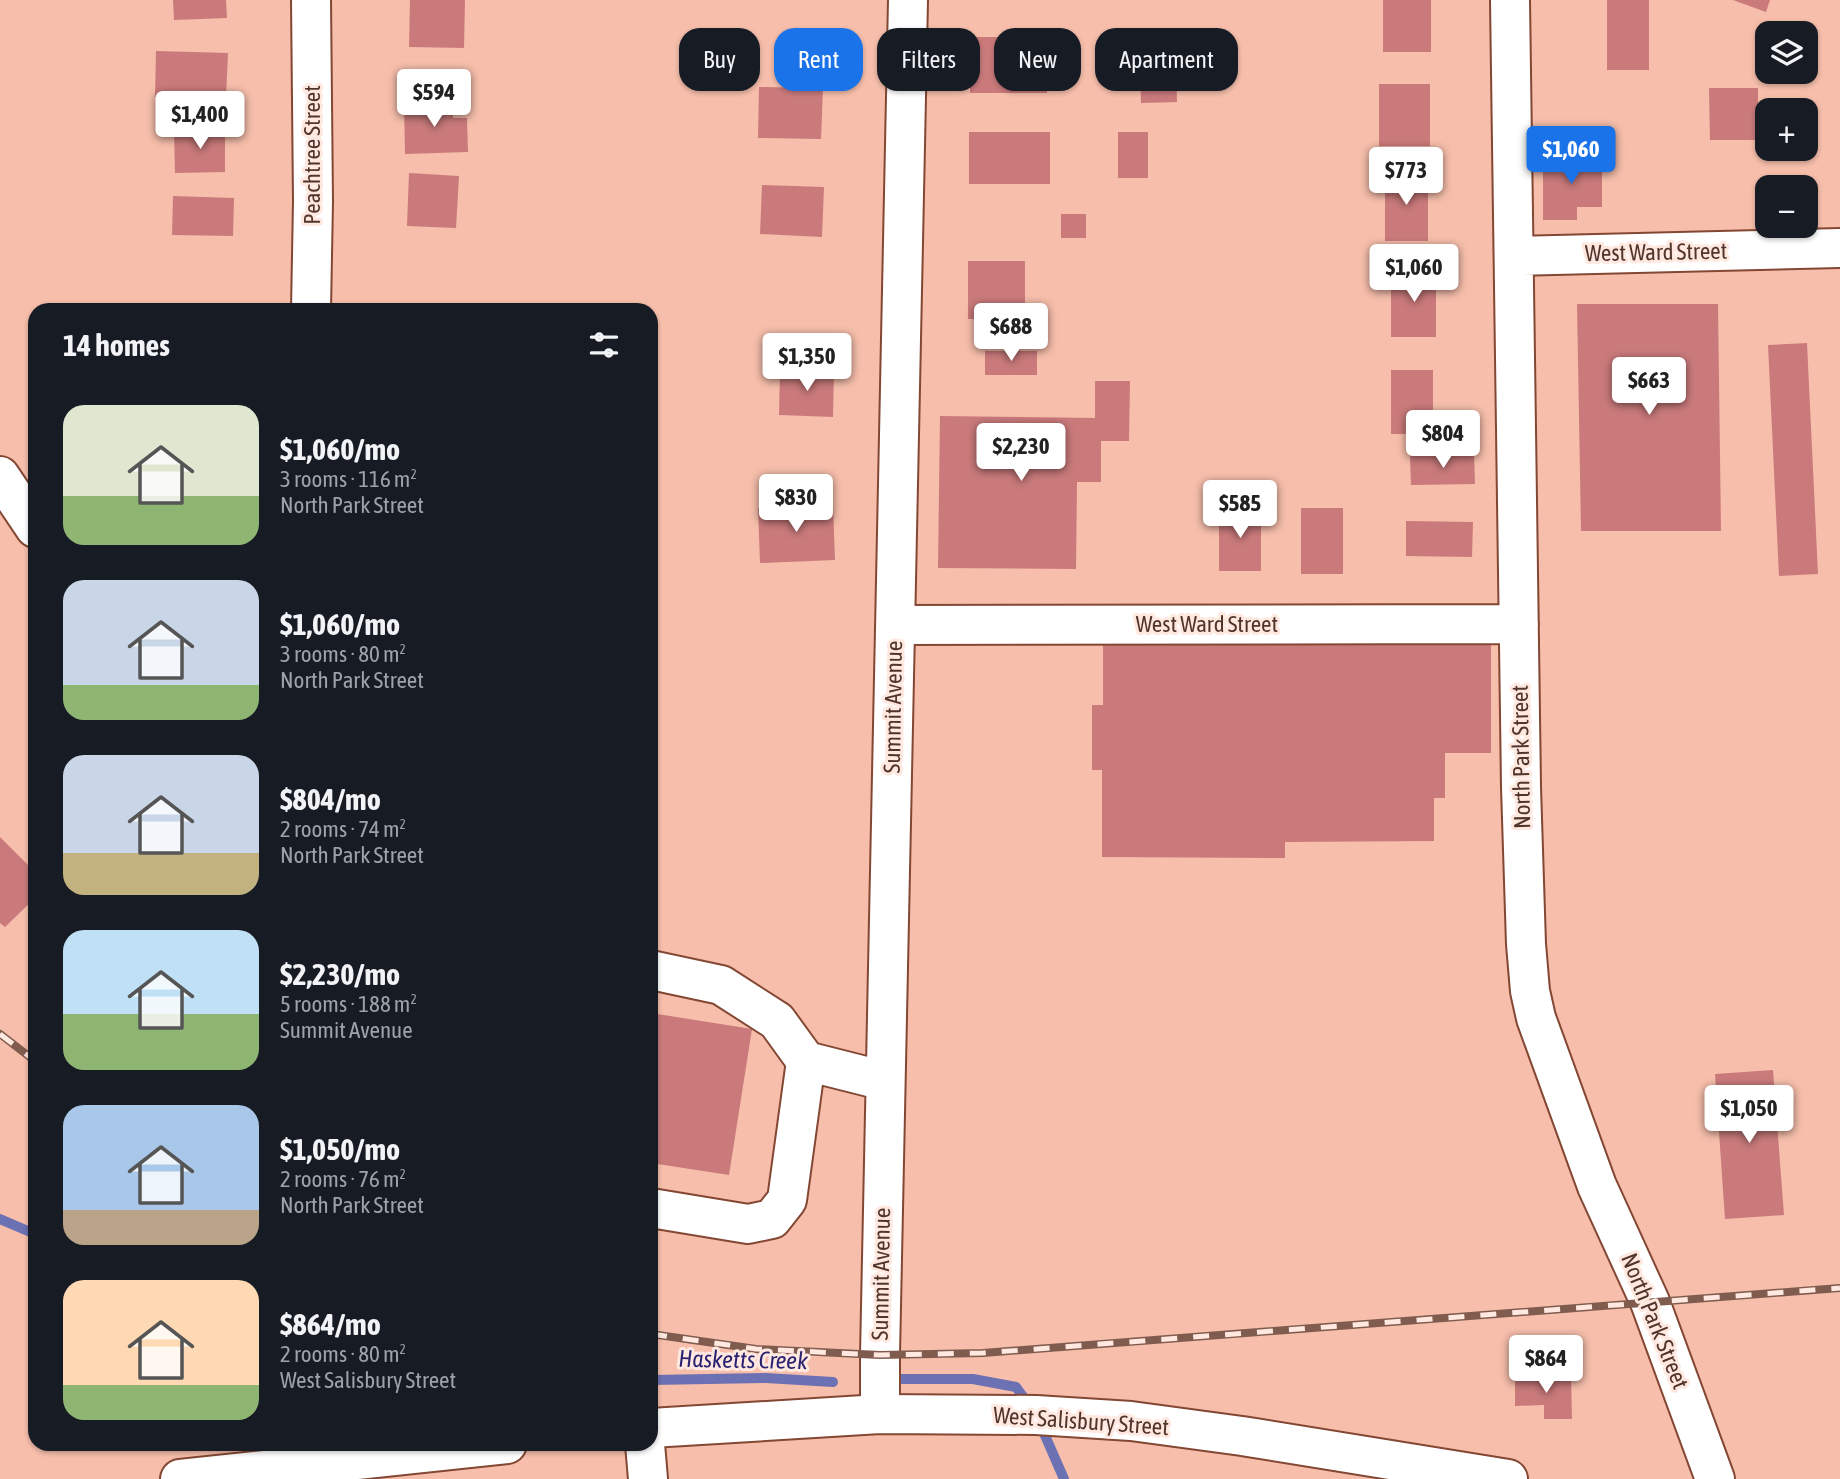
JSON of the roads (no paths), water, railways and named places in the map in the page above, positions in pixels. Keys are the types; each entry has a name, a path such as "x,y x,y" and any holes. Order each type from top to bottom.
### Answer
{"street":[{"name":"Peachtree Street","path":"310,303 313,201 311,0"},
{"name":"Summit Avenue","path":"880,1414 908,0"},
{"name":"North Park Street","path":"1510,0 1521,787 1530,990 1536,1018 1597,1186 1650,1302 1715,1479"},
{"name":"West Ward Street","path":"1514,256 1840,248"},
{"path":"0,476 28,518"},
{"name":"West Ward Street","path":"895,625 1518,624"},
{"path":"658,972 721,985 777,1021 806,1061 886,1081"},
{"path":"658,1209 748,1224 772,1219 787,1200 806,1061"},
{"name":"West Salisbury Street","path":"658,1428 880,1414 1036,1415 1131,1421 1242,1436 1508,1479"},
{"path":"180,1479 290,1456 381,1451"},
{"path":"646,1451 648,1479"}],"waterway":[{"name":"Hasketts Creek","path":"0,1219 28,1231"},
{"name":"Hasketts Creek","path":"658,1380 766,1378 833,1382"},
{"name":"Hasketts Creek","path":"889,1379 973,1379 1016,1387 1029,1405"},
{"path":"1040,1424 1064,1479"}],"railway":[{"path":"0,1034 28,1056"},
{"path":"658,1335 756,1349 880,1355 983,1353 1840,1288"}]}
